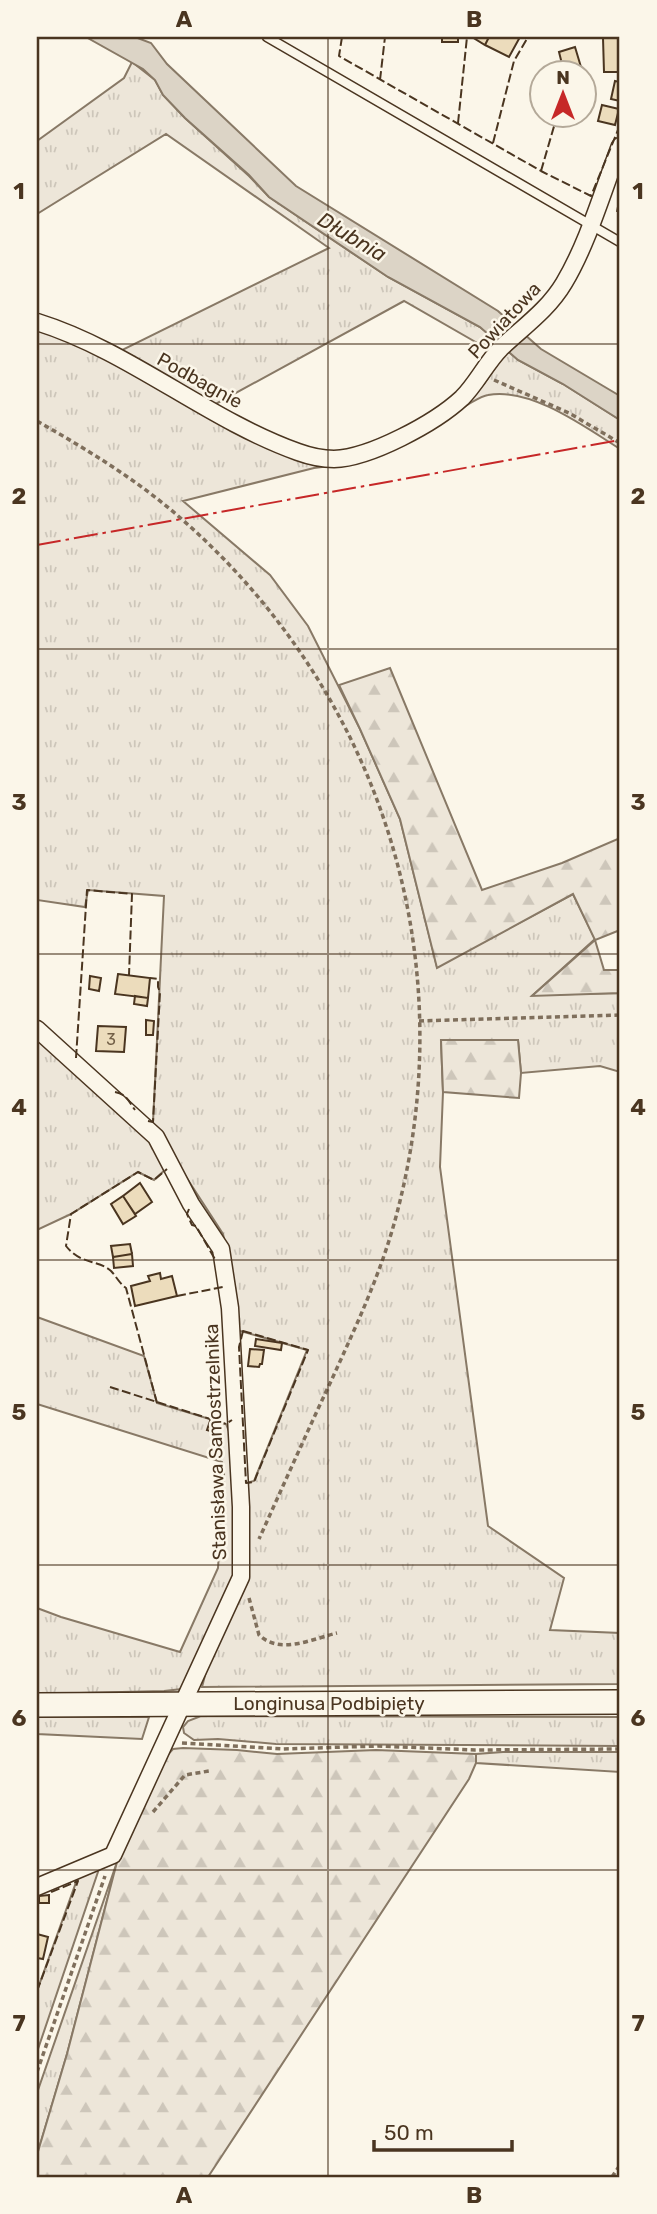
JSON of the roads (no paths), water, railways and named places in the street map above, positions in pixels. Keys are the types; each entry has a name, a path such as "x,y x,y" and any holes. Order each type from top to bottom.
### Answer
{"street":[{"name":"Powiatowa","path":"348,458 424,426 462,398 500,349 549,303 564,282 620,146"},
{"name":"Podbagnie","path":"37,322 86,340 206,409 284,446 323,458 348,458"},
{"name":"Stanisława Samostrzelnika","path":"37,1029 156,1136 191,1204 221,1249 230,1308 241,1507 241,1577 113,1855 37,1887"},
{"name":"Longinusa Podbipięty","path":"37,1704 620,1702"}],"lane":[{"path":"267,37 620,242"}],"water":[{"name":"Dłubnia","path":"86,37 135,37 151,43 167,64 296,186 498,311 541,349 620,396 620,420 563,384 518,360 480,327 388,277 269,197 249,175 185,118 143,69"}]}
